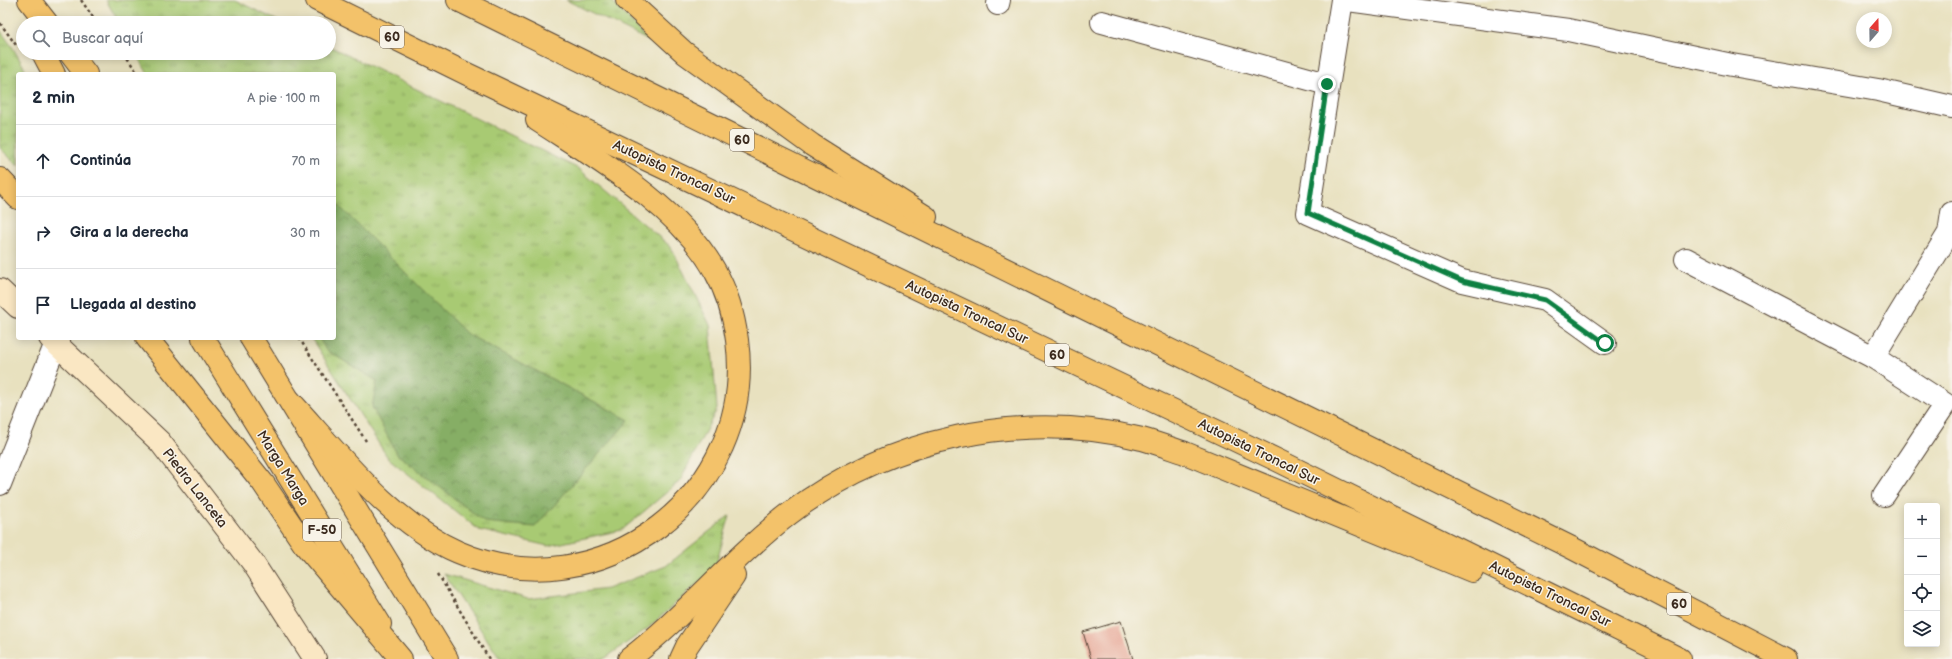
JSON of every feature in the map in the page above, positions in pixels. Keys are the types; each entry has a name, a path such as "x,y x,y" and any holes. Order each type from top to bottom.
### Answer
{"main road":[{"path":"16,0 24,16"},
{"path":"29,0 42,16"},
{"name":"Autopista Troncal Sur","path":"317,0 467,74 1272,457 1680,659"},
{"name":"60","path":"458,0 1572,548 1786,659"},
{"path":"627,0 685,53 812,145 1025,279"},
{"path":"47,60 53,72"},
{"path":"75,60 84,72"},
{"path":"290,401 391,509 432,539 458,552 486,562 515,567 544,568 573,565 602,558 629,547 654,532 676,513 696,492 713,468 726,442 734,414 739,386 740,357 736,328 728,300 701,248 682,226 617,172 467,74"},
{"path":"0,179 16,196"},
{"path":"148,340 263,483 304,544 402,659"},
{"name":"Marga Marga","path":"204,340 402,659"},
{"name":"F-50","path":"252,340 447,659"},
{"path":"628,659 658,637 760,539 789,514 820,492 854,473 889,457 925,444 963,435 1007,429 1052,428 1097,431 1142,439 1185,453 1643,640"},
{"path":"681,659 687,646 760,539"}],"street":[{"path":"1342,0 1327,84 1308,213 1462,281 1545,300 1605,343"},
{"path":"1348,0 1568,30 1732,65 1878,90 1952,107"},
{"path":"1102,22 1327,84"},
{"path":"1873,357 1949,233 1952,213"},
{"path":"1686,259 1873,357 1945,404 1884,495"},
{"path":"0,290 16,305"},
{"path":"0,484 53,341"},
{"name":"Piedra Lanceta","path":"53,341 160,442 253,563 315,659"}],"path":[{"path":"81,0 92,16"},
{"path":"129,60 137,72"}],"green space":[{"path":"106,0 235,0 268,16 115,16"},
{"path":"566,0 611,0 649,41"},
{"path":"0,30 16,53 16,60 20,60 27,72 16,72 16,164 0,148"},
{"path":"336,49 579,169 671,247 710,325 717,409 680,481 622,530 548,546 479,530 388,458 312,340 336,340 336,72 147,72 140,60 336,60"},
{"path":"336,203 467,334 629,420 535,527 485,522 397,454 372,407 377,381 326,350 320,340 336,340"},
{"path":"730,515 715,568 648,628 604,659 500,659 444,574 528,599 607,589 666,566"}],"building":[{"path":"1121,621 1133,659 1091,659 1083,632"}],"route":[{"path":"1327,84 1308,213 1462,281 1545,300 1605,343"}]}
